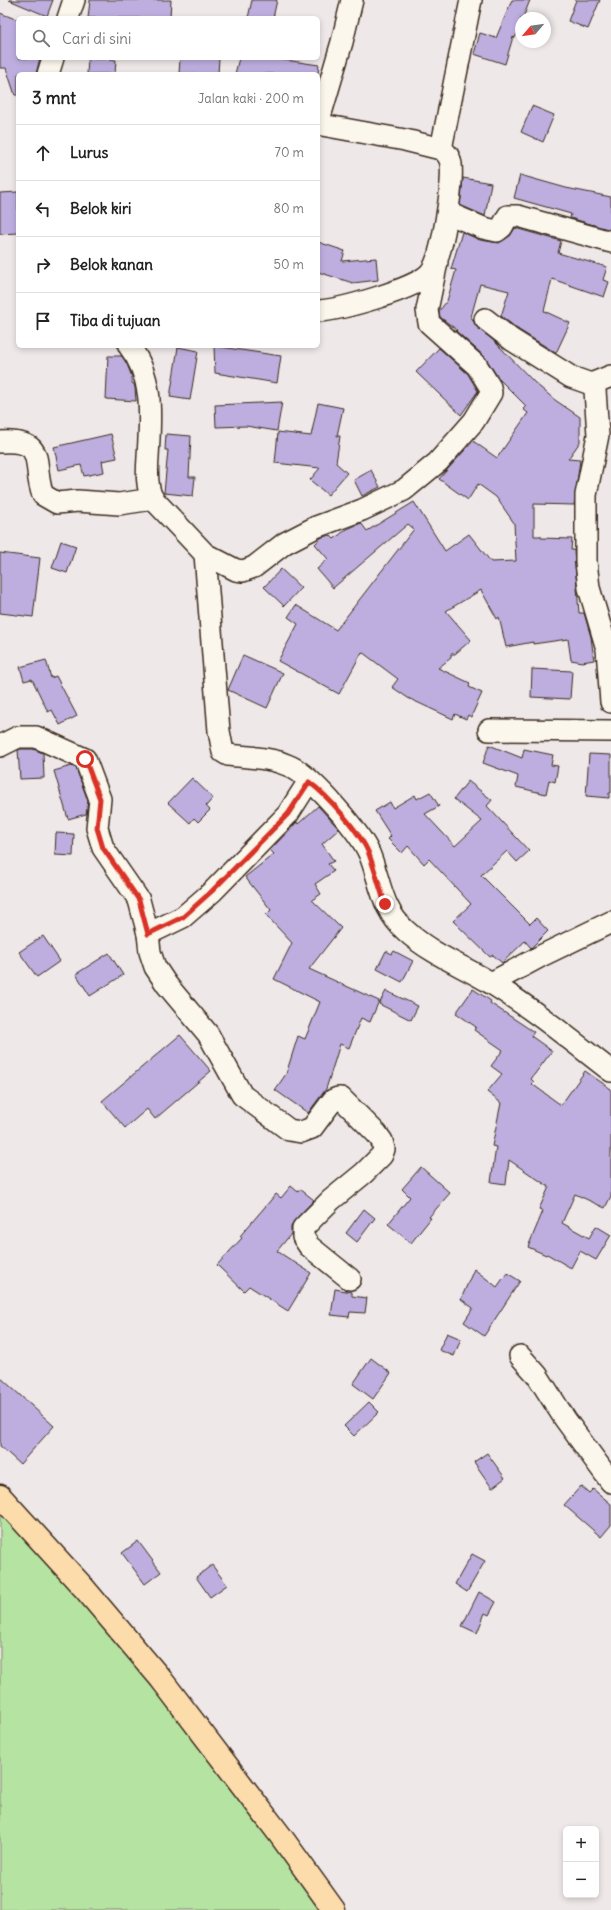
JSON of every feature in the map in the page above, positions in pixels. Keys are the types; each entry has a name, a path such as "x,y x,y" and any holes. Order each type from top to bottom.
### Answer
{"highway":[{"path":"0,1496 84,1588 161,1679 280,1835 334,1910"}],"street":[{"path":"69,16 74,0"},
{"path":"441,149 471,0"},
{"path":"320,116 352,1"},
{"path":"49,72 53,60"},
{"path":"130,348 143,367 148,387 150,417 147,475 151,495 153,499 205,554 236,570 243,571 254,567 285,543 310,530 362,510 404,490 438,462 474,421 491,393 490,386 477,366 429,323 427,318 428,304 448,213 451,163 446,152 441,149 390,137 334,128 322,125 320,122"},
{"path":"448,213 483,228 497,231 502,227 508,216 518,216 611,242"},
{"path":"320,311 355,305 405,286 429,274 437,262"},
{"path":"485,319 512,340 571,377 591,384 611,376"},
{"path":"591,384 596,396 598,435 586,495 586,562 589,588 607,649 611,702"},
{"path":"0,442 23,444 31,448 36,457 43,495 57,503 78,501 119,504 153,499"},
{"path":"205,554 219,731 223,752 228,756 277,762 296,769 327,798 360,838 369,853 385,904 397,922 407,932 436,952 491,983 546,1021 611,1071"},
{"path":"489,730 611,731"},
{"path":"0,746 18,737 36,737 85,759 100,799 97,828 103,848 139,900 148,934 150,952 155,967 167,985 208,1034 242,1095 289,1130 301,1132 312,1128 333,1100 341,1098 377,1134 382,1141 384,1149 382,1156 331,1200 303,1228 303,1238 309,1246 350,1279"},
{"path":"148,934 183,917 212,891 288,814 309,782"},
{"path":"491,983 543,955 611,922"},
{"path":"520,1356 537,1375 565,1419 611,1482"}],"green space":[{"path":"0,1511 130,1657 327,1910 0,1910"}],"building":[{"path":"9,0 53,0 47,16"},
{"path":"90,0 171,0 170,16 88,16"},
{"path":"252,0 277,0 273,16 248,16"},
{"path":"512,0 530,0 525,12 515,12 515,38 513,37 505,64 474,54 480,33 496,38"},
{"path":"576,0 600,0 588,29 568,21"},
{"path":"0,13 16,19 16,60 40,60 36,72 16,72 16,95 6,68 0,68"},
{"path":"88,60 116,60 115,72 87,72"},
{"path":"180,60 219,60 218,72 179,72"},
{"path":"238,60 285,60 319,65 318,72 236,72"},
{"path":"532,106 554,115 543,142 521,132"},
{"path":"520,175 566,188 611,197 611,230 570,218 571,214 514,198"},
{"path":"463,178 491,183 485,216 460,205"},
{"path":"16,192 16,233 0,234 0,193"},
{"path":"515,228 561,241 558,253 607,267 603,280 609,282 604,297 552,279 544,311 570,323 556,353 519,330 501,316 509,291 480,284 471,317 478,328 494,341 535,383 555,400 580,417 580,442 568,459 580,460 574,505 534,504 534,536 541,536 541,538 572,539 571,550 574,550 579,613 584,613 591,637 594,660 582,662 571,660 568,639 533,644 533,642 506,647 499,617 497,619 481,590 446,611 471,640 455,654 451,654 451,658 438,668 470,683 469,687 482,693 471,717 468,715 466,719 455,714 453,719 408,698 392,687 398,679 362,652 339,694 278,661 298,624 288,617 296,605 336,630 414,529 408,524 333,588 317,569 328,559 315,544 322,537 330,535 334,539 347,529 361,523 367,531 414,502 445,551 469,534 491,562 516,561 514,523 496,497 478,484 468,500 439,479 473,441 497,458 528,413 523,409 526,406 499,379 485,357 456,331 457,330 440,317 439,311 447,301 456,270 451,269 462,232 480,240 499,243 510,236"},
{"path":"320,243 345,251 342,261 376,258 378,280 353,283 320,273"},
{"path":"178,348 198,351 190,400 170,397"},
{"path":"214,348 227,348 281,356 277,383 215,373"},
{"path":"439,348 468,374 478,391 461,415 416,372"},
{"path":"108,356 122,356 127,364 132,377 132,383 134,384 135,388 136,401 106,399"},
{"path":"282,402 277,431 246,426 216,427 215,405"},
{"path":"318,403 343,408 337,436 340,436 336,463 347,473 328,495 310,480 320,468 275,463 278,432 311,436"},
{"path":"111,434 117,458 102,461 104,472 84,476 81,465 59,470 54,447"},
{"path":"166,434 191,436 189,477 195,477 193,496 164,493 168,450 165,450"},
{"path":"371,470 380,487 362,496 354,480"},
{"path":"61,541 76,546 67,573 52,568"},
{"path":"0,553 40,558 33,617 0,613"},
{"path":"281,569 301,588 284,606 264,587"},
{"path":"243,655 283,673 267,708 228,690"},
{"path":"46,660 51,678 56,676 77,716 60,725 52,710 48,712 32,679 24,681 20,667"},
{"path":"532,669 572,671 570,699 531,697"},
{"path":"489,745 522,758 524,749 553,755 551,765 558,766 555,782 549,780 546,794 516,787 518,776 483,763"},
{"path":"33,749 43,753 44,778 20,779 18,750"},
{"path":"589,754 611,755 611,793 609,793 609,798 586,796"},
{"path":"71,766 76,768 88,801 86,814 68,819 54,771"},
{"path":"192,778 213,798 206,806 210,810 198,822 194,818 190,823 168,803"},
{"path":"468,781 492,800 487,806 529,851 517,862 507,851 481,875 530,924 536,918 548,931 531,948 525,941 502,963 493,955 490,957 453,921 471,904 429,859 424,864 408,846 402,853 388,839 391,836 375,811 390,802 393,808 415,795 417,799 430,792 439,806 425,814 455,846 482,821 454,799"},
{"path":"318,806 339,829 322,844 334,861 328,864 334,871 315,884 321,894 312,900 341,928 309,969 379,1001 370,1022 361,1018 349,1048 340,1044 326,1089 308,1113 275,1090 286,1074 298,1036 305,1039 320,1002 274,979 292,943 266,915 271,910 245,877 274,854 270,850 297,822 298,824"},
{"path":"56,833 74,834 73,856 55,855"},
{"path":"43,936 60,961 37,977 19,952"},
{"path":"386,951 392,954 394,951 413,961 402,982 377,969"},
{"path":"109,953 123,975 90,996 76,974"},
{"path":"473,989 491,1001 490,1003 534,1032 531,1036 552,1051 531,1079 534,1082 532,1084 561,1105 585,1071 611,1089 611,1196 605,1208 575,1194 562,1223 589,1238 596,1226 611,1235 596,1260 580,1251 571,1268 547,1254 546,1255 528,1247 543,1211 539,1209 549,1187 509,1160 506,1184 491,1182 496,1147 492,1146 501,1103 487,1092 502,1074 491,1066 503,1050 474,1030 476,1027 456,1013"},
{"path":"386,991 418,1006 411,1020 379,1004"},
{"path":"180,1035 211,1071 155,1119 147,1109 125,1128 102,1101"},
{"path":"421,1167 450,1193 429,1217 431,1218 411,1243 388,1224 410,1197 402,1189"},
{"path":"291,1186 298,1192 300,1189 314,1200 295,1220 291,1227 291,1234 277,1251 311,1273 288,1311 249,1286 244,1291 217,1265 242,1238 240,1236 276,1194 281,1198"},
{"path":"364,1209 375,1218 357,1242 346,1233"},
{"path":"474,1269 497,1287 507,1273 520,1281 484,1336 464,1322 473,1308 461,1299"},
{"path":"335,1289 352,1292 352,1296 367,1298 365,1313 350,1312 349,1317 331,1315"},
{"path":"447,1333 461,1339 454,1356 439,1350"},
{"path":"371,1358 391,1373 373,1399 353,1384"},
{"path":"0,1377 54,1426 20,1464 0,1446"},
{"path":"369,1402 379,1412 354,1436 344,1426"},
{"path":"487,1453 505,1478 492,1488 474,1462"},
{"path":"581,1486 589,1493 593,1489 611,1504 611,1525 601,1537 564,1505"},
{"path":"138,1541 161,1572 145,1584 122,1553"},
{"path":"472,1554 485,1561 467,1592 455,1584"},
{"path":"212,1565 227,1585 210,1597 196,1577"},
{"path":"479,1592 496,1602 489,1615 485,1613 477,1633 462,1626"}],"route":[{"path":"85,759 100,799 97,828 103,848 139,900 148,934 183,917 212,891 288,814 309,782 317,787 360,838 369,853 385,904"}]}
